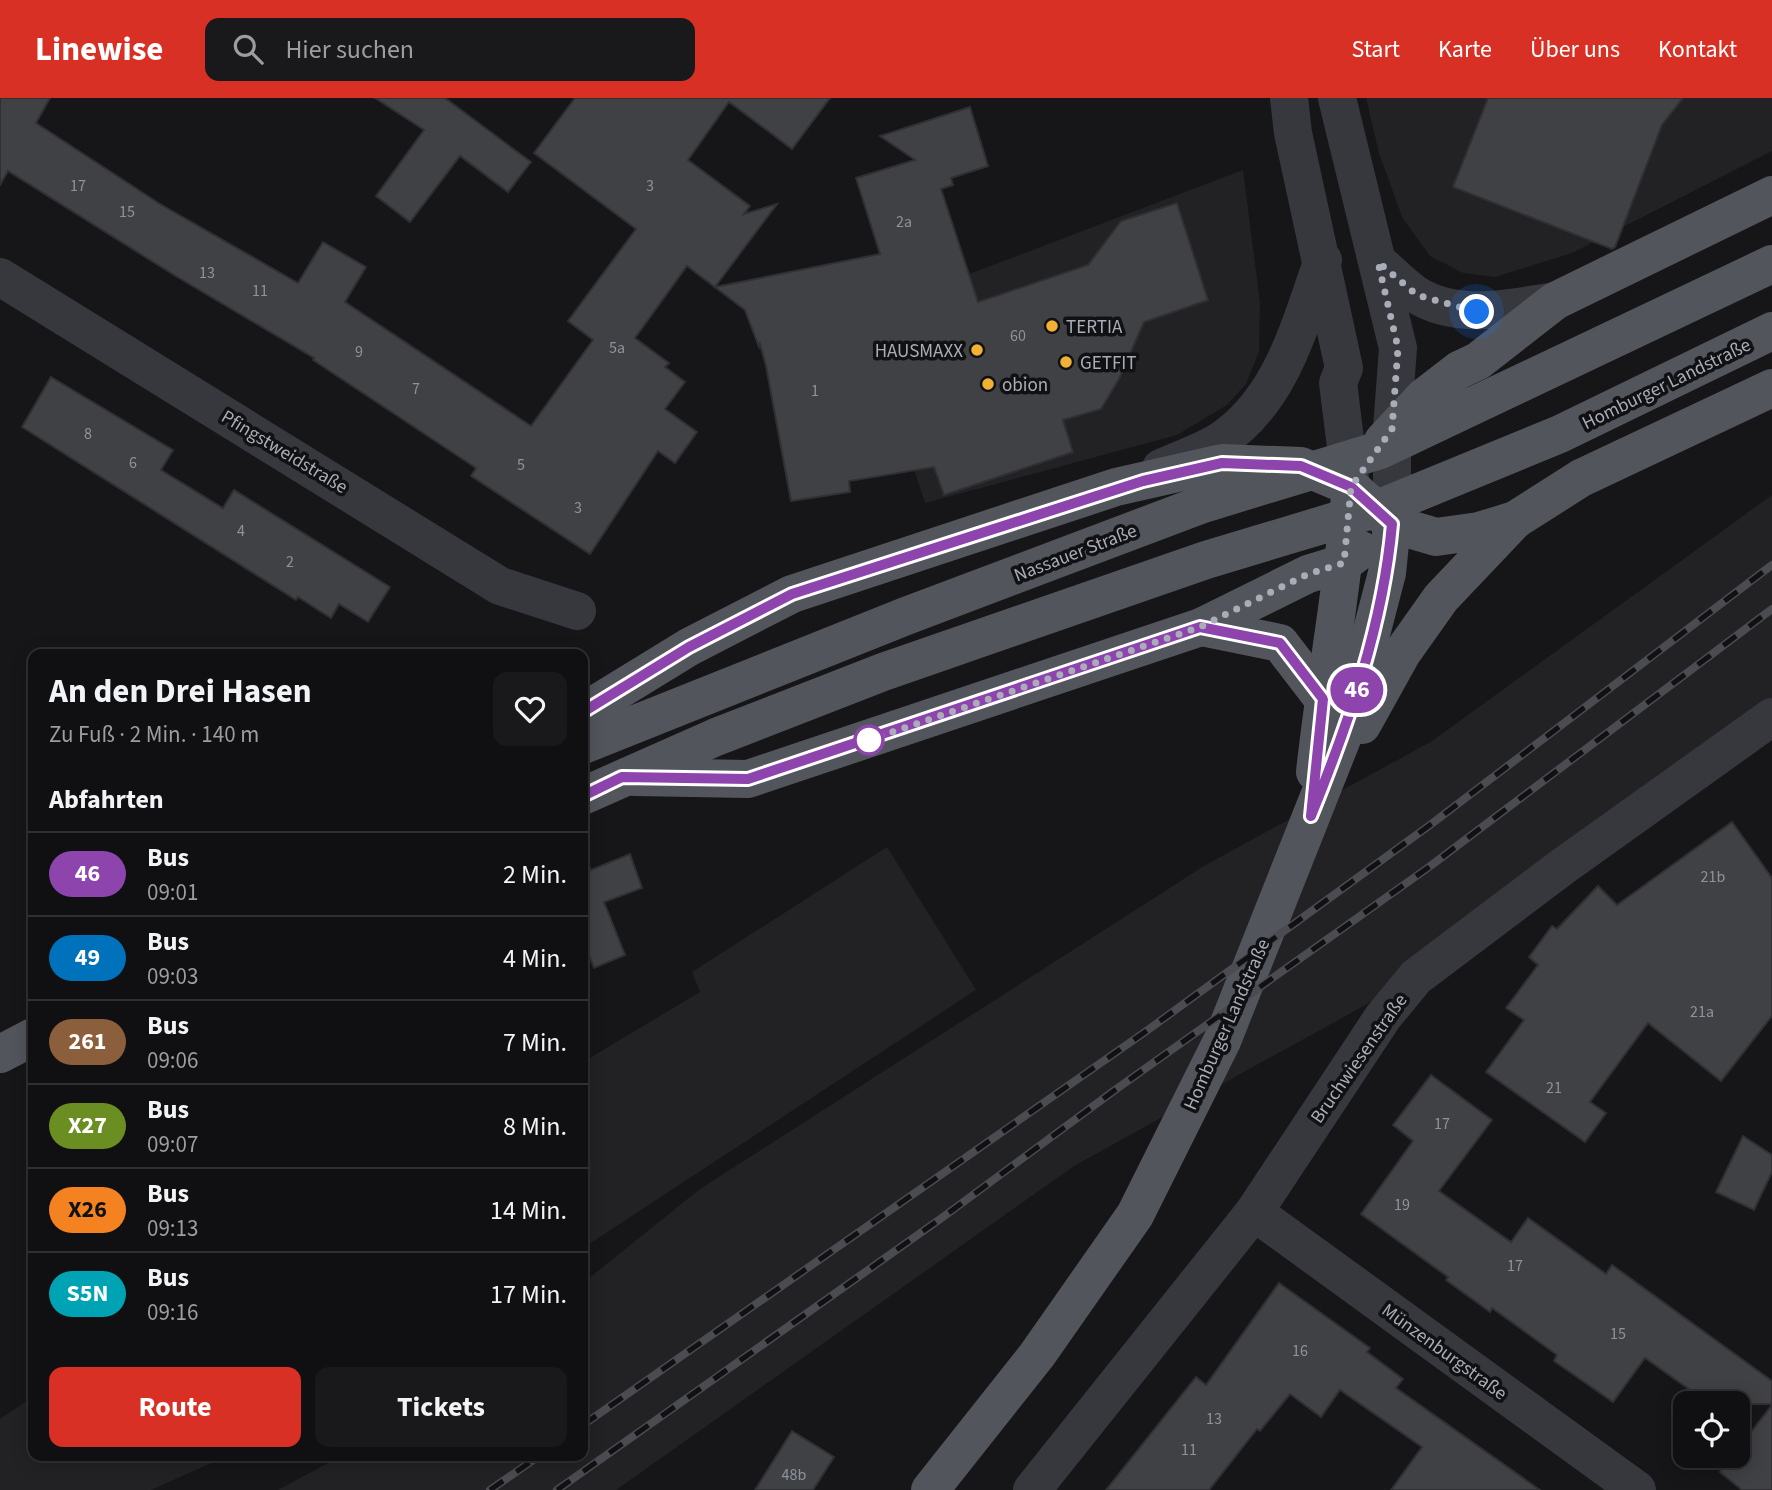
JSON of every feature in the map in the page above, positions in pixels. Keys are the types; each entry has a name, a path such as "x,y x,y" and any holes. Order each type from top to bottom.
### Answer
{"main road":[{"path":"1311,816 1323,699 1344,563 1351,487 1392,429 1424,397 1459,370 1478,361 1555,301 1772,195"},
{"name":"Nassauer Straße","path":"588,743 906,616 1203,504 1380,450 1772,264"},
{"name":"Homburger Landstraße","path":"622,777 883,672 1206,560 1382,507 1560,434 1772,331"},
{"path":"588,709 689,647 792,594 1116,487 1222,463 1301,466 1351,487 1392,524 1436,537 1479,531 1514,520 1581,478 1772,388"},
{"path":"1311,816 1402,653 1441,598 1514,520"},
{"path":"588,794 622,777 748,779 1200,627 1308,574 1344,563 1392,524"},
{"name":"Homburger Landstraße","path":"938,1484 1037,1356 1135,1216 1222,1041 1347,726 1387,573 1392,524"},
{"path":"1200,627 1280,643 1323,699"},
{"path":"0,1054 28,1040"}],"street":[{"path":"1289,98 1293,133 1323,260 1344,368 1338,383 1351,487"},
{"path":"1337,98 1398,348 1392,429 1392,524"},
{"path":"1116,487 1220,441 1258,409 1282,370 1323,260"},
{"path":"1378,262 1417,295 1477,312 1555,301"},
{"name":"Pfingstweidstraße","path":"0,277 500,586 577,611"},
{"name":"Bruchwiesenstraße","path":"1032,1490 1254,1212 1383,1017 1416,977 1562,867 1772,717"},
{"name":"Münzenburgstraße","path":"1254,1212 1637,1490"}],"shaded area":[{"path":"1366,98 1772,98 1772,151 1572,253 1495,277 1463,273 1430,256 1402,217 1379,153"},
{"path":"1243,170 1260,303 1259,351 1246,384 1227,405 1177,435 925,503 864,314"},
{"path":"1772,495 1772,717 1416,977 1074,1166 616,1490 278,1490 332,1461 588,1461 588,1279 700,1189 1204,866 1432,741"},
{"path":"887,847 976,990 588,1245 588,1059 700,992 692,972"},
{"path":"28,1400 28,1461 216,1461 151,1490 0,1490 0,1419"}],"building":[{"path":"0,98 50,98 36,123 160,204 298,283 323,242 366,267 345,302 531,426 593,340 568,321 636,229 534,153 575,98 830,98 792,149 729,102 688,160 750,206 744,214 777,204 715,287 880,254 856,178 915,160 880,136 970,107 988,166 951,178 953,185 941,189 978,302 1088,265 1121,221 1177,203 1208,300 1144,322 1119,379 1101,409 1063,420 1073,452 944,495 934,467 849,481 850,492 791,501 766,366 760,344 759,347 745,310 687,266 635,338 669,363 665,367 685,382 665,409 697,432 675,463 658,451 590,554 471,476 476,468 313,360 314,358 174,275 8,171 0,185"},
{"path":"375,98 445,98 531,162 508,192 460,156 410,222 376,196 424,130"},
{"path":"1488,98 1683,98 1662,125 1615,247 1612,249 1453,187"},
{"path":"51,377 173,450 161,470 223,508 234,490 390,587 368,622 339,604 331,618 298,597 296,600 22,427"},
{"path":"1732,822 1772,878 1772,1016 1721,1081 1648,1023 1590,1102 1606,1113 1585,1142 1486,1072 1524,1020 1506,1008 1538,965 1529,957 1552,926 1557,929 1598,886 1617,905"},
{"path":"630,854 642,888 604,902 625,955 594,968 588,953 588,864 591,870"},
{"path":"1431,1075 1492,1120 1439,1191 1511,1242 1528,1218 1606,1274 1612,1265 1772,1381 1772,1404 1750,1404 1750,1391 1692,1391 1645,1358 1613,1402 1554,1361 1557,1355 1492,1308 1490,1312 1446,1280 1448,1277 1361,1214 1413,1141 1393,1125"},
{"path":"1743,1136 1772,1155 1772,1172 1754,1210 1716,1192"},
{"path":"1279,1283 1370,1348 1367,1352 1403,1379 1396,1388 1540,1490 1391,1490 1422,1447 1340,1390 1321,1417 1290,1394 1260,1431 1257,1429 1209,1490 1106,1490 1196,1377 1206,1385"},
{"path":"1772,1405 1772,1490 1742,1490 1720,1472 1723,1468 1750,1468 1750,1433"},
{"path":"792,1431 834,1457 813,1490 755,1490"}],"railway":[{"path":"588,1422 1145,1032 1430,825 1772,565"},
{"path":"557,1490 943,1217 1115,1090 1429,867 1772,609"},
{"path":"490,1490 532,1461"}],"bus line":[{"name":"46","path":"588,709 689,647 792,594 1116,487 1222,463 1301,466 1351,487 1392,524 1387,573 1347,726 1311,816 1323,699 1280,643 1200,627 748,779 622,777 588,794"}],"place":[{"name":"TERTIA","path":"1052,326"},
{"name":"HAUSMAXX","path":"977,350"},
{"name":"GETFIT","path":"1066,362"},
{"name":"obion","path":"988,384"}],"route":[{"path":"869,740 1200,627 1308,574 1344,563 1351,487 1392,429 1398,348 1378,262 1417,295 1477,312"}]}
